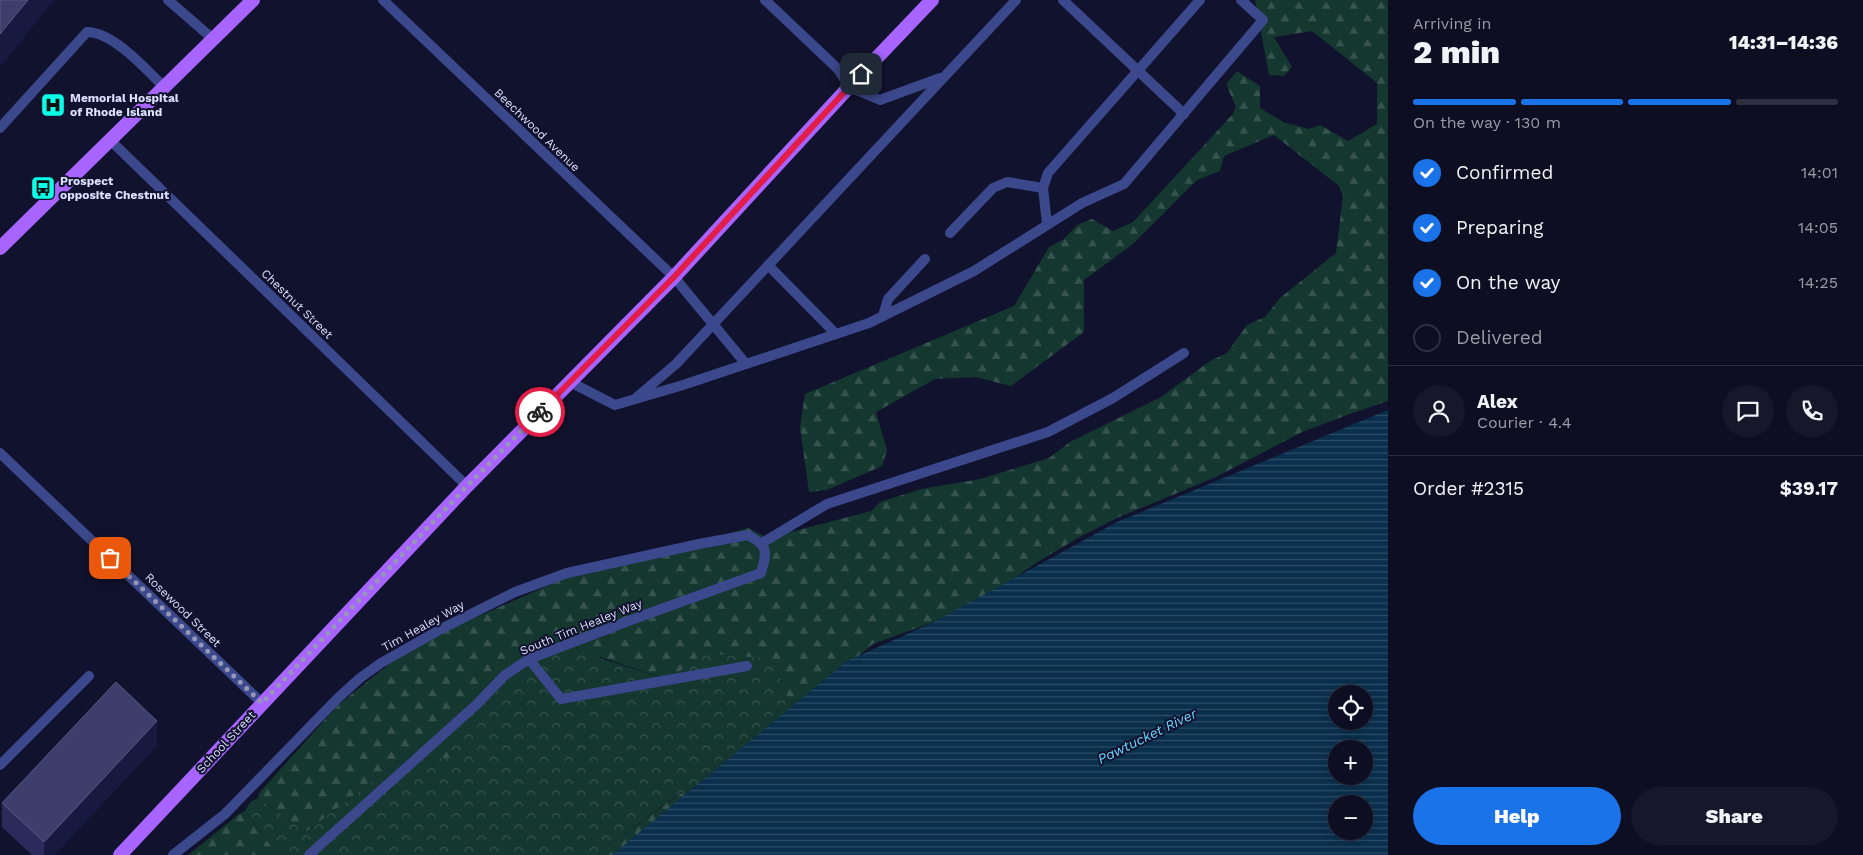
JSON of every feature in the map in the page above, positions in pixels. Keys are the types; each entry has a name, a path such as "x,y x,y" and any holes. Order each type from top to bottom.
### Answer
{"main road":[{"path":"0,248 253,0"},
{"name":"School Street","path":"120,855 467,486 674,277 932,0"}],"street":[{"path":"168,0 213,39"},
{"name":"Beechwood Avenue","path":"383,0 674,277 746,364"},
{"path":"765,0 838,69 849,87 880,100 943,76"},
{"path":"634,400 676,364 1016,0"},
{"path":"1063,0 1184,114"},
{"path":"1047,224 1043,188 1048,173 1200,0"},
{"path":"570,382 615,405 634,400 869,323 974,271 1082,203 1124,184 1263,20 1241,0"},
{"path":"0,128 87,32 95,32 128,52 164,87"},
{"name":"Chestnut Street","path":"110,140 467,486"},
{"path":"950,233 993,188 1007,182 1043,188"},
{"path":"883,316 888,299 925,259"},
{"path":"768,265 836,334"},
{"path":"762,543 827,504 1048,432 1113,398 1184,353"},
{"name":"Rosewood Street","path":"0,453 262,703"},
{"name":"Tim Healey Way","path":"173,855 225,814 338,698 360,678 381,663 441,629 515,592 567,574 748,535 762,543"},
{"name":"South Tim Healey Way","path":"310,855 470,711 506,675 529,659 761,573 767,554 762,543"},
{"path":"529,659 560,700 747,666"},
{"path":"0,766 89,676"}],"green space":[{"path":"1255,0 1388,0 1388,401 1302,432 1216,477 1117,518 1039,561 988,597 934,622 873,644 618,855 597,855 683,792 685,794 789,701 668,680 601,657 452,741 450,758 402,759 306,832 258,798 259,793 338,705 393,661 434,636 565,578 748,528 768,538 871,511 880,502 921,489 980,479 1049,458 1070,442 1161,397 1210,361 1227,353 1247,325 1265,317 1280,298 1336,253 1343,195 1339,186 1274,135 1224,156 1220,171 1197,180 1133,244 1084,280 1084,332 1011,386 975,377 935,379 876,412 887,450 882,466 827,490 809,492 800,427 805,394 1014,306 1049,247 1064,239 1077,225 1092,219 1113,231 1133,222 1232,115 1236,107 1226,84 1237,71 1260,86 1260,108 1283,122 1309,129 1320,125 1348,141 1377,124 1377,83 1312,31 1274,37 1292,67 1284,76 1269,75"},
{"path":"566,647 668,680 704,653 772,659 789,701 685,794 682,792 597,855 278,855 245,811 250,802 258,798 306,832 402,759 450,758 452,741 470,711 542,658"},
{"path":"245,811 278,855 188,855 239,814"}],"water":[{"name":"Pawtucket River","path":"1388,410 1388,855 612,855 847,661 934,622 1117,522"}],"building":[{"path":"0,0 28,0 0,34"},
{"path":"116,682 157,721 44,842 2,803"}],"way so far":[{"path":"110,558 262,703 467,486 540,412"}],"place":[{"name":"Memorial Hospital of Rhode Island","path":"53,105"},
{"name":"Prospect opposite Chestnut","path":"43,188"}],"route":[{"path":"540,412 674,277 861,74"}]}
